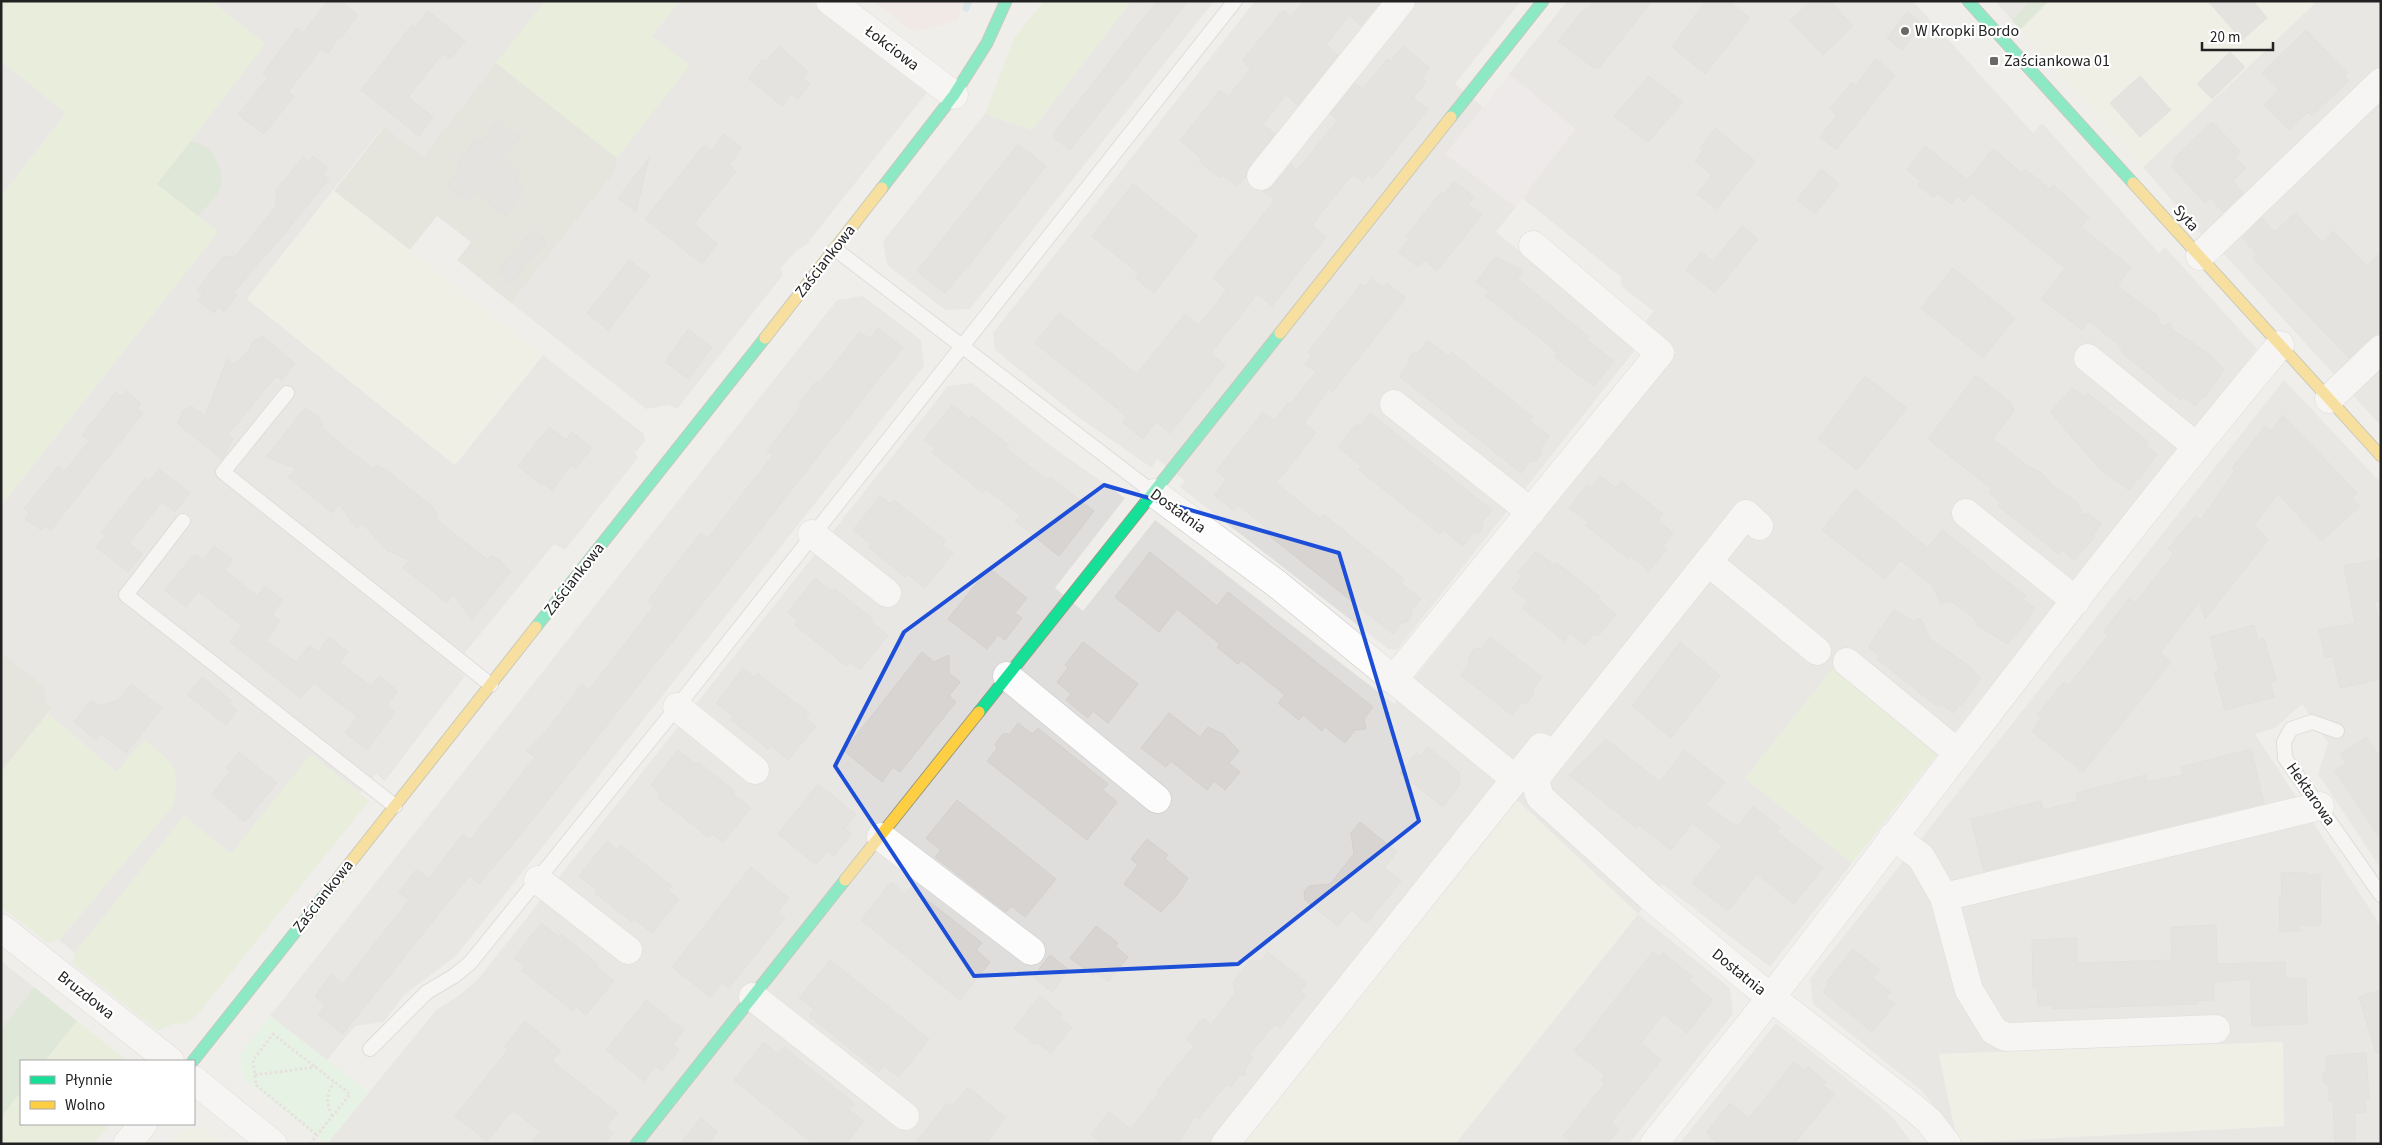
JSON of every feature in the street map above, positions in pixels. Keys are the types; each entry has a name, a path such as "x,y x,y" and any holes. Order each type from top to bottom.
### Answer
{"street":[{"name":"Łokciowa","path":"830,1 954,95"},
{"name":"Zaściankowa","path":"194,1060 835,249 954,95 986,43 1006,1"},
{"path":"1262,176 1401,1"},
{"path":"636,1144 1543,1"},
{"name":"Syta","path":"1968,1 2381,456"},
{"path":"2200,256 2381,82"},
{"path":"1393,680 1660,353 1532,245"},
{"path":"1658,1142 2196,446 2280,345"},
{"path":"2329,399 2381,349"},
{"path":"2088,358 2196,446"},
{"path":"1394,404 1531,512"},
{"name":"Dostatnia","path":"1154,493 1277,584 1393,680 1527,785 1648,895 1771,998 1914,1108 1929,1121 1947,1144"},
{"path":"1966,513 2076,601"},
{"path":"1527,785 1538,775 1746,514 1759,526"},
{"path":"1226,1144 1527,785 1710,532"},
{"path":"812,534 887,593"},
{"path":"1708,562 1817,652"},
{"path":"1847,662 1958,753"},
{"path":"1007,676 1157,799"},
{"path":"677,707 755,770"},
{"path":"1944,898 2320,806"},
{"path":"1893,836 1921,857 1944,898 1969,990 1994,1032 2006,1037 2216,1029"},
{"path":"881,837 1031,951"},
{"path":"538,880 628,950"},
{"name":"Bruzdowa","path":"1,928 169,1060"},
{"path":"753,997 904,1116"},
{"path":"195,1081 273,1144"},
{"path":"127,1144 142,1125"}],"lane":[{"path":"370,1050 427,992 454,976 470,963 677,707 1235,1"},
{"name":"Dostatnia","path":"835,249 1154,493"},
{"path":"287,393 223,472 491,684"},
{"path":"184,521 126,595 394,806"},
{"name":"Hektarowa","path":"2337,731 2312,722 2291,730 2284,742 2286,758 2381,895"}],"path":[{"path":"310,1144 350,1094 274,1034 253,1060 256,1085 317,1135"},
{"path":"255,1075 316,1067"},
{"path":"332,1116 327,1104 328,1092 334,1082"}],"highlighted area":[{"path":"1104,485 1339,553 1419,821 1238,964 974,976 835,766 904,632"}],"shaded area":[{"path":"200,1 811,1 929,90 806,245 796,251 781,268 783,275 677,409 669,405 646,409 511,303 614,173 422,157 383,127 247,299 455,465 543,355 644,434 645,441 635,453 638,458 565,550 554,544 454,666 465,676 385,781 376,774 360,793 311,755 231,854 184,816 75,953 59,940 174,804 117,772 48,714 53,707 45,702 7,657 1,657 1,506 218,232 157,184"},
{"path":"872,1 965,1 957,21 914,32"},
{"path":"1131,1 1214,1 970,309 945,310 887,265 883,241 985,114 1032,130"},
{"path":"1255,1 1521,1 1455,84 1483,107 1446,154 1516,207 1496,232 1635,343 1635,350 1397,650 1388,649 1180,487 1185,481 1157,459 1152,468 1078,417 995,350 993,333"},
{"path":"1567,1 1913,1 2033,133 2042,123 2159,253 2165,247 2257,349 1946,743 1745,778 1852,863 1770,967 1662,884 1638,914 1512,796 1236,1144 327,1144 436,1010 461,994 479,978 948,386 972,383 1055,449 1125,498 1055,588 1083,611 1155,520 1394,704 1676,352 1643,325 1653,311 1621,286 1621,277 1522,198 1575,129 1509,74"},
{"path":"1995,1 2030,1 2012,20"},
{"path":"2317,1 2381,1 2381,426 2222,252 2205,239 2143,167"},
{"path":"1,61 66,113 1,196"},
{"path":"496,63 617,158 614,173 511,303 457,260 471,242 437,216 410,250 334,191 384,127 423,157"},
{"path":"1509,74 1575,129 1516,207 1446,154"},
{"path":"863,296 921,340 924,366 456,956 404,995 384,1022 355,1026 327,1060 270,1016 837,300"},
{"path":"2284,380 2381,483 2381,869 2318,774 2328,743 2302,704 2275,728 2255,734 2381,926 2381,1144 1976,1144 1976,1142 2283,1126 2282,1042 1939,1054 1956,1135 1923,1092 1813,1004 1810,979"},
{"path":"1,657 7,657 45,687 45,702 53,707 1,772"},
{"path":"1638,914 1730,988 1733,1014 1629,1144 1455,1144"},
{"path":"1,961 34,987 1,1029"},
{"path":"1776,1023 1877,1103 1894,1119 1913,1144 1679,1144"}],"green space":[{"path":"1,1 212,1 265,44 158,184 218,232 1,506 1,196 66,113 1,61"},
{"path":"545,1 680,1 652,36 690,65 617,158 496,63"},
{"path":"1044,1 1131,1 1032,130 985,114 1014,38"},
{"path":"2030,1 2049,1 2020,30 2012,20"},
{"path":"2049,1 2311,1 2314,4 2143,167 2020,30"},
{"path":"191,141 203,145 210,150 217,160 221,172 221,184 218,193 198,216 157,184"},
{"path":"334,191 543,355 455,465 247,299"},
{"path":"1837,663 1943,747 1852,863 1745,778"},
{"path":"48,714 117,772 144,740 162,754 172,766 175,772 176,791 174,804 59,940 48,943 1,907 1,772"},
{"path":"311,754 369,801 198,1014 185,1024 175,1023 158,1031 72,963 75,953 184,816 231,854"},
{"path":"1512,795 1638,914 1455,1144 1236,1144"},
{"path":"34,987 77,1021 46,1060 20,1060 20,1093 1,1117 1,1029"},
{"path":"270,1016 368,1092 327,1144 244,1079 240,1055"},
{"path":"77,1021 125,1060 46,1060"},
{"path":"2283,1042 2284,1126 1958,1143 1939,1054"},
{"path":"20,1093 20,1125 109,1125 93,1144 1,1144 1,1117"},
{"path":"203,1127 224,1144 169,1144 179,1131"}],"building":[{"path":"328,1 340,1 358,15 340,39 338,37 328,54 321,49 288,92 294,96 264,134 238,115 268,77 263,73 297,28 303,33"},
{"path":"1157,1 1188,1 1070,150 1053,137 1057,129"},
{"path":"1304,1 1381,1 1361,25 1349,15 1326,45 1338,55 1298,105 1286,95 1263,124 1275,134 1249,166 1246,177 1237,186 1222,175 1220,178 1199,162 1202,159 1180,141 1220,90 1228,97 1251,68 1242,61 1283,10 1291,17"},
{"path":"1594,1 1652,1 1599,68 1596,66 1595,69 1558,41 1585,8 1587,10"},
{"path":"1706,1 1729,1 1750,18 1705,74 1672,47"},
{"path":"1811,1 1830,1 1853,26 1823,55 1790,21"},
{"path":"2208,1 2253,1 2267,18 2242,40"},
{"path":"428,11 465,41 450,59 443,53 408,97 433,117 419,136 361,90 412,25 414,28"},
{"name":"W Kropki Bordo","path":"1907,12 1922,24 1902,50 1887,38"},
{"path":"2306,30 2348,73 2344,76 2348,81 2312,116 2308,112 2289,130 2264,105 2279,90 2262,73"},
{"path":"779,46 809,72 803,78 810,84 798,99 791,94 782,106 748,78 763,59 766,61"},
{"path":"1403,46 1430,68 1422,78 1426,82 1413,98 1428,109 1373,178 1368,174 1363,182 1353,174 1324,209 1312,226 1326,237 1272,306 1257,294 1211,353 1225,365 1170,433 1156,422 1143,439 1122,422 1126,417 1113,405 1035,343 1059,313 1137,374 1185,314 1199,325 1227,290 1213,278 1275,200 1263,191 1273,186 1291,164 1297,170 1338,120 1330,114 1355,83 1363,89 1387,59 1391,61"},
{"path":"2230,52 2245,67 2212,99 2197,84"},
{"path":"1876,59 1895,75 1836,150 1820,137 1837,115 1830,109 1852,82 1856,85"},
{"path":"1649,76 1683,102 1648,142 1614,116"},
{"path":"2140,76 2171,110 2140,137 2110,103"},
{"path":"498,121 519,137 502,158 521,174 516,181 524,188 506,216 476,192 468,201 447,185 461,167 457,164 477,138 481,142"},
{"path":"2212,122 2241,152 2235,158 2246,168 2233,181 2243,193 2223,212 2210,198 2205,203 2171,166 2176,162 2173,159"},
{"path":"1715,128 1755,161 1717,209 1697,194 1712,175 1695,161 1703,151 1700,148"},
{"path":"724,134 742,148 729,165 736,171 694,224 718,244 702,264 645,219 704,145 711,151"},
{"path":"1018,144 1046,166 945,293 917,271"},
{"path":"1925,146 1968,180 1993,149 2022,173 2025,169 2050,189 2053,185 2089,217 2081,227 2131,267 2117,286 2157,315 2162,326 2170,323 2172,329 2209,354 2224,370 2205,397 2203,396 2196,406 2184,397 2181,400 2121,352 2123,348 2089,321 2082,330 2041,299 2065,268 1971,193 1964,202 1957,196 1951,204 1937,193 1934,198 1918,185 1921,181 1907,170"},
{"path":"313,156 328,168 323,174 329,179 234,293 237,295 224,312 218,307 214,313 198,301 203,295 197,290 223,257 236,256 276,206 276,190 303,157 308,162"},
{"path":"649,158 636,212 618,198"},
{"path":"1821,169 1839,184 1815,214 1797,200"},
{"path":"1454,181 1474,197 1468,204 1482,215 1437,271 1424,260 1418,267 1399,252 1409,239 1406,237 1441,192 1444,194"},
{"path":"1133,184 1198,236 1154,293 1135,278 1139,274 1092,236"},
{"path":"2295,213 2322,242 2333,231 2367,266 2381,252 2381,334 2370,338 2349,358 2253,258 2257,254 2242,238 2262,218 2275,232"},
{"path":"1742,226 1758,239 1715,293 1686,270 1701,252 1713,261"},
{"path":"533,230 546,242 510,283 497,272"},
{"path":"1495,257 1523,270 1517,278 1588,336 1586,339 1614,361 1594,386 1554,357 1557,353 1545,342 1485,296 1489,291 1476,282"},
{"path":"629,260 650,276 608,330 587,313"},
{"path":"1953,268 2015,318 1983,358 1921,308"},
{"path":"1372,279 1383,287 1387,283 1406,298 1332,392 1329,389 1304,423 1316,433 1276,483 1320,518 1323,514 1387,565 1404,579 1401,583 1421,599 1411,611 1412,616 1407,622 1402,623 1393,634 1271,537 1274,534 1238,505 1234,511 1214,495 1227,479 1216,471 1263,412 1274,421 1288,402 1290,404 1316,372 1305,364 1312,355 1308,352 1361,284 1365,287"},
{"path":"878,328 903,348 523,832 479,884 469,876 343,1034 318,1015 325,1006 315,997 331,974 343,984 409,900 399,892 417,869 428,879 463,834 470,840 535,757 526,751 547,730 582,684 589,690 654,606 648,601 683,555 701,533 708,538 773,455 767,451 802,405 799,403 817,381 819,383 860,332 870,339"},
{"path":"688,329 712,347 689,379 665,362"},
{"path":"262,336 295,363 282,380 276,376 228,435 233,439 222,459 178,424 182,411 191,406 205,416 227,359 234,364 249,351 252,342"},
{"path":"1428,340 1448,356 1451,352 1465,363 1533,417 1530,421 1550,436 1540,449 1541,455 1536,461 1530,461 1521,473 1399,376 1409,364 1408,359 1413,353 1418,353"},
{"path":"1976,375 2011,403 2014,411 1993,439 2028,466 2042,473 2050,483 2078,503 2083,515 2088,513 2102,524 2093,535 2095,537 2074,560 2062,550 2059,554 1998,506 2001,502 1989,493 1992,489 1928,439"},
{"path":"1865,376 1907,408 1857,470 1818,439"},
{"path":"2072,388 2085,397 2087,393 2148,442 2145,445 2157,454 2139,480 2129,490 2100,469 2050,412"},
{"path":"126,391 141,403 137,409 143,413 51,530 45,525 41,530 25,519 30,513 24,509 58,466 65,471 89,441 82,435 116,392 122,397"},
{"path":"952,405 970,419 972,416 1009,445 1006,448 1047,480 1050,477 1094,511 1059,556 1015,521 1020,515 986,489 983,493 932,452 935,448 924,440"},
{"path":"305,408 317,416 323,424 321,427 347,449 374,469 376,465 385,469 432,506 438,514 435,518 488,560 491,556 500,560 511,571 472,620 453,594 447,603 403,568 409,560 388,551 362,523 357,529 339,504 332,513 288,477 296,468 266,457"},
{"path":"1370,413 1492,510 1482,522 1483,527 1478,533 1473,533 1463,546 1443,530 1440,534 1389,494 1358,469 1361,466 1338,447 1355,425 1361,425"},
{"path":"2283,415 2357,493 2352,498 2360,506 2322,541 2278,494 2254,525 2268,540 2205,619 2200,601 2160,653 2171,662 2083,772 2032,732 2041,718 2037,715 2064,682 2068,686 2108,636 2103,632 2129,599 2135,603 2174,554 2168,549 2195,516 2201,520 2235,470 2232,468 2265,426 2271,431"},
{"path":"549,427 566,440 572,432 592,448 575,469 571,465 552,490 542,483 541,485 518,466"},
{"path":"159,469 190,493 175,512 162,502 129,543 143,554 128,572 96,547 105,536 101,533 145,478 149,481"},
{"path":"1600,476 1616,488 1621,481 1663,514 1658,521 1673,533 1663,546 1667,549 1649,571 1631,556 1629,559 1585,525 1588,522 1569,508 1587,485 1591,488"},
{"path":"1855,489 1928,548 1942,530 2026,596 2023,599 2035,608 2028,618 2030,619 2007,644 1977,625 1974,618 1954,603 1949,601 1941,604 1932,585 1900,560 1885,579 1822,530"},
{"path":"880,496 891,504 894,500 946,541 942,545 953,553 925,588 907,574 905,577 868,547 871,544 853,530"},
{"path":"214,546 233,560 225,570 257,596 265,586 283,600 272,614 280,621 266,641 296,662 310,645 318,652 329,637 348,652 340,662 355,674 371,686 379,676 398,691 387,705 395,712 367,750 345,733 357,717 314,683 301,698 230,642 242,626 198,591 186,607 164,590 195,554 203,560"},
{"path":"1536,551 1554,565 1556,562 1600,597 1598,599 1616,614 1598,636 1594,633 1585,645 1570,633 1564,641 1522,608 1528,601 1512,589 1522,576 1518,573"},
{"path":"1150,552 1217,606 1228,592 1373,707 1364,719 1366,729 1355,730 1345,743 1325,727 1322,731 1303,715 1299,720 1278,703 1285,695 1241,660 1238,664 1217,647 1220,644 1177,609 1159,632 1115,597"},
{"path":"2381,559 2381,601 2375,603 2381,633 2381,679 2340,688 2333,656 2325,657 2319,630 2355,623 2344,566"},
{"path":"989,568 1027,598 1015,613 1022,618 1005,640 998,635 987,649 948,619"},
{"path":"815,578 833,592 835,589 844,596 872,618 870,621 888,635 860,670 850,662 846,666 795,625 798,621 788,612"},
{"path":"1894,610 1913,621 1921,618 1930,639 1968,665 1981,678 1962,705 1960,704 1953,713 1941,704 1938,707 1877,659 1880,656 1868,647"},
{"path":"2254,625 2258,640 2264,638 2276,680 2270,681 2274,697 2225,710 2214,672 2219,671 2210,637"},
{"path":"1490,637 1542,677 1533,689 1534,694 1527,703 1522,703 1512,715 1460,675 1470,663 1468,658 1475,648 1481,649"},
{"path":"1083,642 1138,684 1108,723 1093,711 1088,718 1066,700 1071,694 1057,682 1068,668 1065,665"},
{"path":"1680,642 1720,675 1671,738 1632,706"},
{"path":"922,652 934,662 949,655 949,673 960,682 949,696 956,702 900,772 893,767 882,782 844,751"},
{"path":"743,668 754,677 757,673 809,713 805,718 816,726 788,760 771,746 768,749 731,720 734,717 716,703"},
{"path":"202,677 231,700 229,703 237,710 226,725 187,695"},
{"path":"131,684 162,708 126,753 101,734 96,740 74,722 91,700 98,706 118,700"},
{"path":"1169,713 1200,737 1208,727 1223,734 1239,751 1229,763 1240,772 1225,790 1214,781 1207,790 1171,761 1166,767 1141,748"},
{"path":"1018,723 1032,734 1038,728 1108,784 1103,790 1117,802 1087,840 987,761 997,749 995,744 1003,734 1010,734"},
{"path":"2366,737 2381,758 2381,840 2335,771 2346,763 2340,754"},
{"path":"1606,739 1660,782 1684,750 1725,782 1706,805 1737,827 1753,806 1780,828 1777,832 1823,868 1794,904 1757,874 1728,911 1692,883 1722,846 1692,823 1671,850 1639,825 1637,828 1569,775"},
{"path":"1428,747 1459,772 1460,785 1443,807 1400,773 1417,752 1421,756"},
{"path":"2251,749 2264,803 1984,871 1971,819 2041,801 2043,810 2078,801 2076,793 2146,775 2147,782 2183,775 2181,767"},
{"path":"678,750 696,764 698,762 735,791 733,794 751,808 723,842 713,834 709,838 658,798 661,793 651,785"},
{"path":"239,752 277,783 245,822 212,794 230,771 226,768"},
{"path":"818,784 856,814 845,828 852,834 834,856 828,851 816,865 778,834"},
{"path":"957,800 1056,879 1025,917 1011,906 1006,912 935,857 941,850 926,838"},
{"path":"1360,822 1397,852 1384,868 1401,881 1367,923 1351,910 1338,926 1305,900 1304,892 1309,886 1330,884 1354,854 1351,833"},
{"path":"1147,839 1168,855 1165,859 1188,878 1178,894 1161,912 1124,884 1138,865 1131,859"},
{"path":"607,841 617,850 620,845 672,886 668,890 679,899 652,933 634,919 632,922 595,893 597,890 579,876"},
{"path":"751,867 789,898 778,912 785,918 729,988 722,983 710,997 672,967"},
{"path":"2307,872 2307,875 2320,875 2321,925 2300,925 2300,931 2280,932 2279,896 2282,897 2281,873"},
{"path":"891,882 905,894 911,887 982,943 976,950 990,962 960,1000 861,920"},
{"path":"541,923 559,937 561,934 598,964 596,967 614,981 586,1015 576,1007 573,1011 521,970 525,966 514,958"},
{"path":"2216,925 2217,964 2285,962 2286,979 2306,979 2307,1024 2252,1026 2250,979 2214,982 2214,1000 2196,1001 2197,1004 2052,1009 2052,1005 2038,1006 2037,988 2033,988 2032,940 2077,938 2077,963 2172,960 2171,927"},
{"path":"1096,926 1118,943 1115,946 1128,957 1108,982 1095,972 1093,975 1070,958"},
{"path":"1853,949 1880,970 1873,978 1890,992 1886,998 1895,1004 1872,1032 1823,992 1829,983 1827,981"},
{"path":"1268,952 1307,983 1300,992 1305,996 1280,1028 1275,1024 1249,1055 1253,1058 1245,1069 1246,1075 1240,1075 1231,1087 1227,1084 1198,1119 1195,1116 1178,1144 1103,1144 1091,1135 1109,1112 1131,1129 1159,1093 1157,1091 1194,1046 1186,1039 1203,1018 1211,1025 1235,993 1233,983 1250,961 1261,961"},
{"path":"1653,952 1660,957 1663,953 1692,976 1689,981 1713,1000 1687,1033 1663,1014 1641,1043 1661,1060 1611,1123 1619,1129 1607,1144 1574,1144 1563,1136 1605,1083 1601,1080 1605,1075 1574,1051"},
{"path":"1050,955 1069,970 1052,992 1033,977"},
{"path":"830,960 929,1039 899,1077 884,1066 879,1072 809,1016 814,1009 799,998"},
{"path":"2381,990 2381,1052 2376,1053 2359,997"},
{"path":"1040,996 1062,1014 1059,1017 1072,1027 1051,1053 1038,1043 1036,1045 1014,1028"},
{"path":"646,1000 684,1030 673,1044 679,1049 662,1071 655,1066 644,1081 606,1050"},
{"path":"525,1021 561,1051 552,1061 618,1113 606,1127 613,1133 604,1144 531,1144 540,1132 513,1110 487,1141 455,1116 508,1050 504,1047"},
{"path":"764,1042 778,1054 784,1047 855,1104 849,1110 864,1121 846,1144 813,1144 734,1080"},
{"path":"2366,1053 2369,1098 2365,1099 2366,1112 2355,1113 2355,1144 2335,1144 2333,1101 2329,1101 2329,1087 2324,1083 2323,1074 2327,1069 2326,1056"},
{"path":"1794,1062 1805,1071 1808,1067 1826,1082 1823,1085 1835,1094 1794,1144 1719,1144 1706,1133 1730,1103 1749,1118"},
{"path":"968,1087 1005,1117 986,1144 915,1144 947,1103 952,1107"},
{"path":"701,1118 718,1132 708,1144 680,1144"}],"waterway":[{"path":"966,8 969,1"}],"traffic: fast":[{"path":"882,188 954,95 987,43 1006,1"},
{"path":"1451,117 1543,1"},
{"path":"1968,1 2133,183"},
{"path":"979,712 1280,333"},
{"path":"536,627 765,338"},
{"path":"636,1144 845,880"},
{"path":"194,1060 335,882"}],"traffic: slow":[{"path":"1280,333 1451,117"},
{"path":"2133,183 2381,456"},
{"path":"765,338 882,188"},
{"path":"335,882 536,627"},
{"path":"845,880 979,712"}],"place":[{"name":"W Kropki Bordo","path":"1905,31"},
{"name":"Zaściankowa 01","path":"1994,61"}]}
